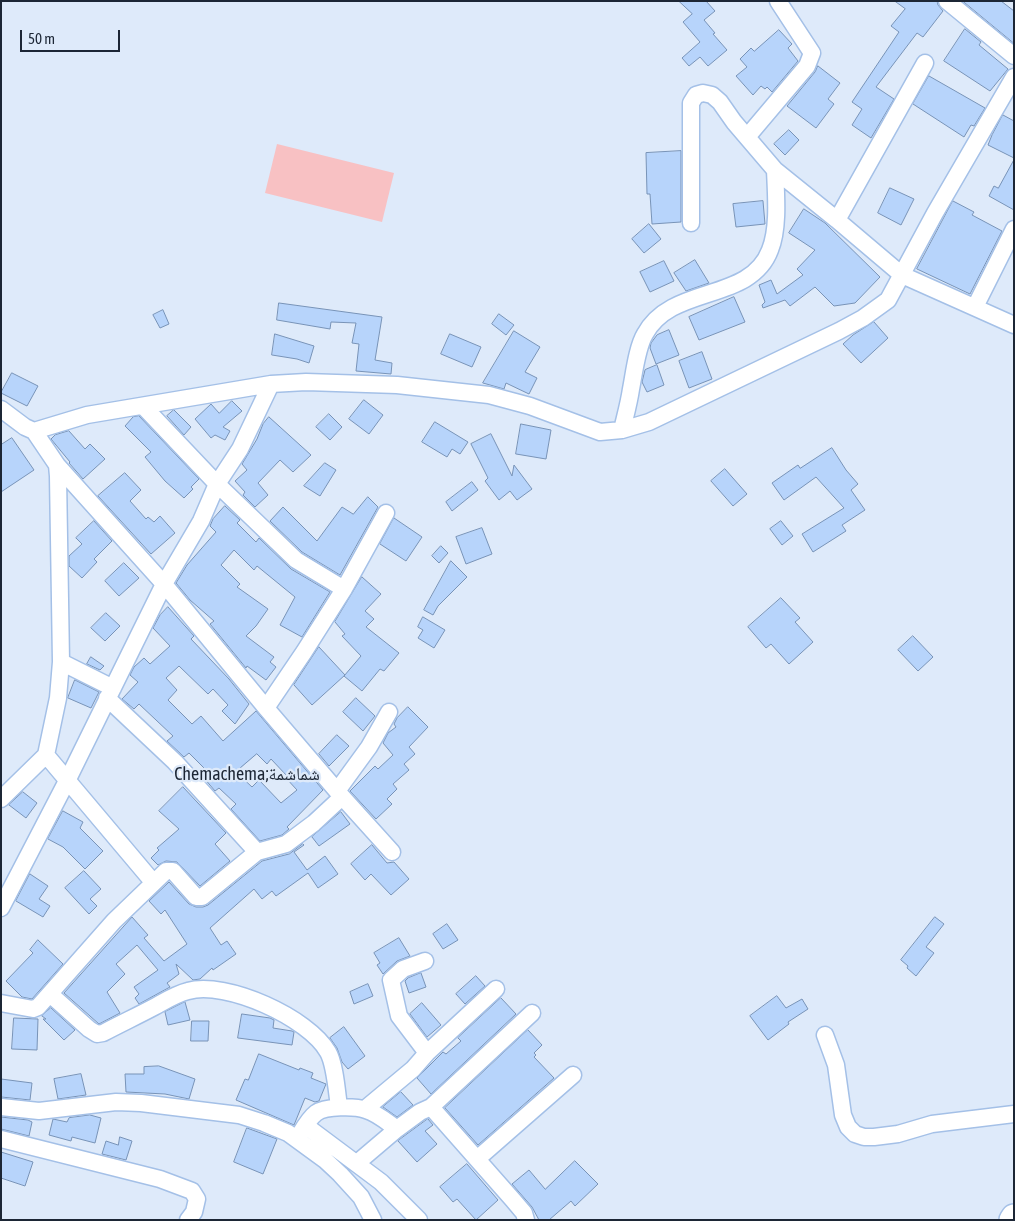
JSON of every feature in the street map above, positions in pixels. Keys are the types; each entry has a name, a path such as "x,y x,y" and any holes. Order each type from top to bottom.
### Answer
{"street":[{"path":"746,137 807,66 812,54 778,1"},
{"path":"947,1 1014,56"},
{"path":"837,220 925,63"},
{"path":"34,431 87,415 144,407 271,384 306,382 396,385 489,396 530,406 600,432 622,430 649,422 863,318 888,300 935,213 1014,77"},
{"path":"691,223 691,103 696,95 703,93 712,95 720,102 746,137 775,170 902,275 1014,325"},
{"path":"622,430 636,362 644,334 654,322 682,301 740,282 755,272 765,260 771,249 774,234 776,203 775,170"},
{"path":"974,307 1014,229"},
{"path":"1,908 68,779 164,584 201,521 217,484 240,449 271,384"},
{"path":"144,407 217,484 296,560 344,588"},
{"path":"1,409 25,427 34,431 57,465 164,584 266,708 392,852"},
{"path":"1,799 46,754 58,698 61,662 57,465"},
{"path":"266,708 344,588 386,513"},
{"path":"61,662 110,693 257,852"},
{"path":"1,1003 33,1010 38,1007 114,921 166,871 173,871 196,897 202,897 257,852 286,844 314,823 340,794 389,712"},
{"path":"46,754 54,766 68,779 154,882"},
{"path":"425,961 402,970 392,980 399,1016 427,1053"},
{"path":"50,994 97,1034 103,1033 189,990 210,989 254,999 304,1026 329,1052 333,1065 339,1108"},
{"path":"365,1109 413,1069 427,1053 496,989"},
{"path":"357,1163 397,1129 420,1112 432,1107 532,1012"},
{"path":"825,1035 836,1065 844,1115 848,1127 855,1134 864,1137 898,1134 932,1124 1014,1114"},
{"path":"477,1159 573,1075"},
{"path":"1,1107 39,1111 116,1102 162,1104 239,1115 288,1132 301,1132 357,1163 380,1182 419,1220"},
{"path":"432,1107 524,1213 526,1220"},
{"path":"301,1132 315,1114 322,1109 339,1108 365,1109 378,1115 397,1129"},
{"path":"301,1132 361,1197 373,1220"},
{"path":"1,1139 160,1180 192,1191 197,1199 197,1206 188,1220"}],"shaded area":[{"path":"277,144 394,173 382,222 265,193"}],"building":[{"path":"679,1 706,1 715,11 704,20 727,50 708,66 700,57 689,66 682,58 700,42 683,22 692,14"},
{"path":"895,1 937,1 943,11 923,37 917,33 876,87 894,99 871,138 852,125 862,109 852,102 899,32 891,26 905,9"},
{"path":"963,1 1001,1 1014,11 1014,43"},
{"path":"965,29 981,42 979,45 1008,69 990,91 944,61"},
{"path":"779,30 792,44 788,48 798,61 772,92 767,87 765,89 761,86 753,95 736,76 747,67 740,59 751,48 754,51"},
{"path":"818,66 840,83 828,99 834,104 816,128 787,106"},
{"path":"929,76 985,108 974,126 971,125 964,137 913,104"},
{"path":"1003,115 1014,121 1014,158 988,145"},
{"path":"789,130 799,140 785,155 774,144"},
{"path":"681,151 681,222 652,224 650,194 647,194 646,153"},
{"path":"1014,160 1014,210 989,196 994,186 998,188"},
{"path":"890,188 914,199 901,225 878,213"},
{"path":"763,201 765,224 736,227 733,204"},
{"path":"953,201 974,212 972,215 1002,231 970,294 917,269"},
{"path":"804,209 825,223 880,277 855,303 834,306 815,287 790,306 785,300 763,308 762,305 765,302 759,285 771,280 777,294 803,275 797,269 815,250 789,233"},
{"path":"649,224 661,239 644,253 632,239"},
{"path":"695,260 709,283 686,291 674,273"},
{"path":"664,261 674,281 650,292 640,272"},
{"path":"734,297 745,322 699,340 689,317"},
{"path":"279,303 382,317 375,360 392,363 391,374 356,371 359,344 352,343 356,323 331,322 330,329 277,320"},
{"path":"163,310 169,324 160,328 153,315"},
{"path":"499,314 514,325 506,335 492,324"},
{"path":"874,322 888,338 861,363 843,344 853,335"},
{"path":"669,330 679,355 656,364 650,348 651,343 657,335"},
{"path":"514,331 540,347 525,372 537,378 529,394 506,383 504,389 483,383"},
{"path":"275,334 314,346 309,363 272,355"},
{"path":"450,334 481,347 472,367 441,354"},
{"path":"702,352 712,379 689,388 679,361"},
{"path":"657,365 664,385 647,392 642,382 645,370"},
{"path":"12,373 38,386 27,406 1,393"},
{"path":"364,400 383,415 369,434 349,419"},
{"path":"232,401 242,411 223,427 230,431 225,440 215,435 211,438 195,419 211,404 219,413"},
{"path":"174,410 191,427 184,435 167,416"},
{"path":"329,414 342,427 330,440 316,427"},
{"path":"139,416 199,479 184,498 165,481 145,457 151,452 125,426 133,417"},
{"path":"269,417 311,455 293,472 280,460 258,483 268,495 255,507 243,495 245,492 235,481 247,470 242,464 257,439 263,424"},
{"path":"435,422 468,442 460,454 452,449 447,457 422,442"},
{"path":"521,424 551,430 546,459 516,454"},
{"path":"69,431 85,449 90,444 105,459 83,479 51,439 55,435"},
{"path":"491,434 512,476 514,465 532,489 517,500 510,491 499,500 485,481 488,478 471,444"},
{"path":"12,438 34,470 1,492 1,445"},
{"path":"832,448 846,470 858,484 851,490 865,510 842,525 846,531 813,552 802,534 844,508 816,477 784,500 772,483 798,465 800,468"},
{"path":"325,463 336,470 320,496 304,486"},
{"path":"725,469 747,494 733,506 711,481"},
{"path":"125,473 141,490 130,501 146,519 148,517 154,522 160,516 175,533 151,554 98,496"},
{"path":"472,482 478,490 452,511 446,502"},
{"path":"368,497 378,507 340,575 302,552 270,521 283,507 317,541 342,507 353,514"},
{"path":"225,506 240,520 237,523 256,542 259,538 291,569 330,592 302,637 280,625 295,597 257,566 254,570 234,550 221,565 240,584 237,587 268,609 246,636 274,657 270,662 276,667 266,680 247,666 246,668 210,624 214,621 190,600 176,583 187,565 216,532 210,526 213,519"},
{"path":"394,518 422,537 406,561 380,544"},
{"path":"94,521 112,541 94,559 97,562 82,578 69,566 69,556 82,544 76,538"},
{"path":"781,521 793,536 782,545 770,529"},
{"path":"482,528 492,554 466,564 456,537"},
{"path":"441,546 448,553 439,563 432,556"},
{"path":"451,561 467,577 438,606 433,615 424,610"},
{"path":"124,563 139,578 119,596 105,581"},
{"path":"362,577 381,594 365,611 374,619 366,627 399,653 384,671 380,669 362,691 344,676 361,656 342,636 345,634 335,622"},
{"path":"781,598 800,618 795,622 813,642 789,664 771,644 766,648 748,627"},
{"path":"168,607 194,636 191,639 229,679 249,704 235,724 222,711 228,705 213,689 208,694 179,666 166,678 177,690 168,700 192,724 201,716 223,741 256,711 323,790 287,827 289,829 282,835 260,841 231,809 236,804 219,788 215,791 204,778 209,773 189,753 184,757 167,741 173,736 139,704 134,709 122,699 138,682 130,675 134,667 144,658 150,664 170,646 153,628 160,615","holes":["257,754 267,764 271,759 297,790 281,803 259,780 252,787 236,772"]},
{"path":"106,613 120,626 105,641 91,628"},
{"path":"423,617 445,630 434,648 418,638 423,630 418,627"},
{"path":"913,636 933,657 918,671 898,650"},
{"path":"319,647 345,675 312,705 294,685"},
{"path":"91,657 104,666 100,670 87,664"},
{"path":"75,680 99,692 91,708 68,698"},
{"path":"356,698 375,716 363,731 343,712"},
{"path":"408,707 428,727 409,747 415,754 404,764 409,770 393,784 397,789 387,799 392,804 376,819 350,791 375,766 378,769 393,755 383,743 388,733 396,727 394,724 397,718"},
{"path":"337,735 349,746 329,766 319,754"},
{"path":"183,787 226,833 215,844 230,861 200,886 177,862 166,861 158,865 151,858 159,850 157,848 179,829 159,811"},
{"path":"23,792 37,803 26,818 9,805"},
{"path":"63,811 83,822 80,828 103,851 85,869 63,847 48,839"},
{"path":"341,812 350,824 319,846 312,837"},
{"path":"303,844 294,852 307,870 325,856 338,874 318,888 308,873 276,896 272,891 262,899 254,889 210,928 221,945 227,941 236,954 213,970 212,968 200,979 193,980 176,964 179,974 167,983 170,987 139,1004 135,998 139,994 134,987 158,970 137,945 116,964 125,974 107,992 120,1013 99,1024 64,993 132,917 148,935 144,938 164,961 187,944 165,910 161,914 149,901 169,882 189,904 203,907 262,861 289,854"},
{"path":"372,845 387,863 394,862 409,879 391,895 371,874 365,880 351,864"},
{"path":"84,871 101,889 90,899 97,906 89,914 65,888"},
{"path":"30,874 48,886 39,899 50,906 43,917 16,901"},
{"path":"935,917 944,924 926,947 934,953 916,976 901,960"},
{"path":"447,924 458,940 443,949 433,934"},
{"path":"399,938 410,956 397,961 383,974 377,965 380,963 374,953"},
{"path":"38,940 63,964 32,999 22,997 6,981 33,953 30,950"},
{"path":"421,973 426,987 409,993 405,981"},
{"path":"476,976 485,986 465,1004 456,994"},
{"path":"368,984 373,996 354,1004 350,992"},
{"path":"777,996 786,1008 802,999 808,1009 788,1022 789,1024 768,1040 750,1016"},
{"path":"501,998 516,1014 431,1094 417,1078 443,1052 446,1054 461,1041 458,1038"},
{"path":"185,1002 190,1020 168,1025 165,1012"},
{"path":"422,1003 441,1025 427,1037 410,1014"},
{"path":"51,1008 75,1030 64,1040 43,1019 46,1019 42,1016"},
{"path":"242,1014 270,1018 274,1020 273,1028 294,1032 292,1045 238,1038"},
{"path":"14,1018 38,1019 37,1050 12,1049"},
{"path":"192,1021 209,1021 208,1041 191,1041"},
{"path":"344,1027 365,1056 348,1069 342,1062 337,1048 330,1038"},
{"path":"528,1030 542,1045 534,1053 536,1055 534,1057 554,1078 478,1145 445,1108"},
{"path":"259,1054 299,1070 300,1068 313,1073 311,1078 326,1084 319,1101 315,1102 305,1098 294,1125 236,1100 245,1079 248,1080"},
{"path":"159,1066 195,1079 189,1099 165,1094 126,1092 125,1074 144,1074 144,1067"},
{"path":"81,1074 86,1095 58,1099 54,1079"},
{"path":"1,1079 32,1083 30,1100 1,1097"},
{"path":"401,1092 413,1105 397,1117 383,1107"},
{"path":"90,1115 101,1118 95,1143 72,1137 71,1141 49,1135 53,1119 67,1122 69,1118"},
{"path":"1,1117 32,1122 29,1136 1,1129"},
{"path":"428,1119 433,1125 425,1131 437,1144 417,1162 398,1141"},
{"path":"247,1128 277,1139 263,1174 234,1162"},
{"path":"120,1137 132,1141 126,1160 102,1154 106,1141 118,1145"},
{"path":"1,1152 33,1162 25,1186 1,1178"},
{"path":"575,1161 598,1184 575,1206 571,1201 549,1220 539,1220 532,1207 512,1184 529,1170 545,1189"},
{"path":"467,1164 498,1200 476,1220 457,1199 453,1202 440,1187"}],"district":[{"name":"Chemachema;شماشمة","path":"247,774"}]}
